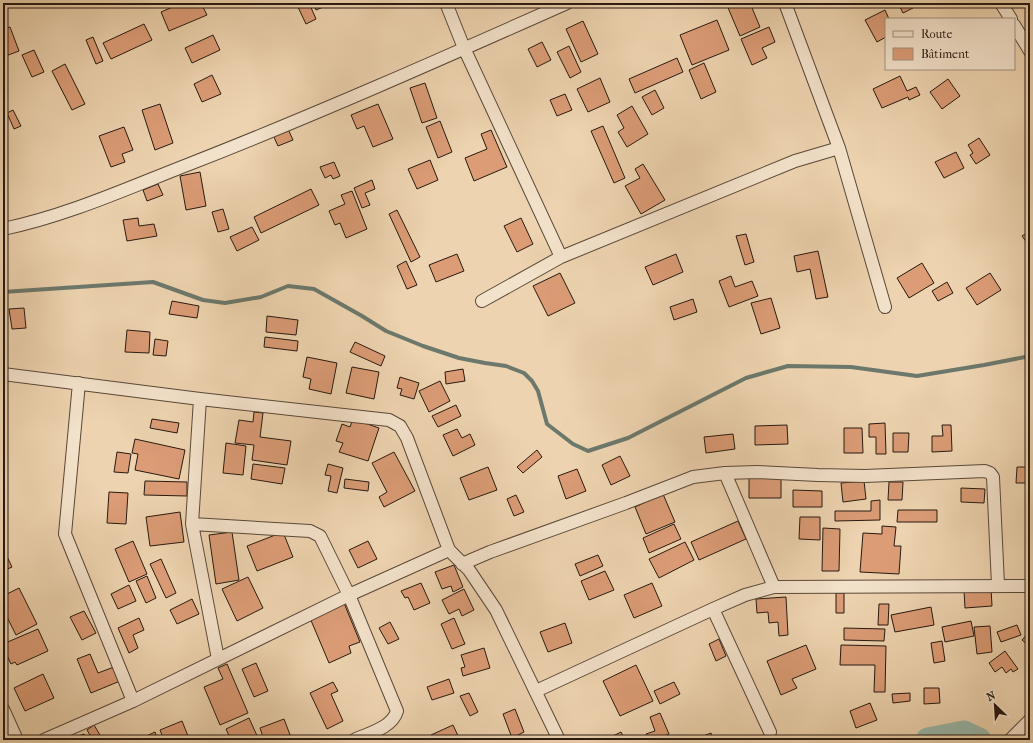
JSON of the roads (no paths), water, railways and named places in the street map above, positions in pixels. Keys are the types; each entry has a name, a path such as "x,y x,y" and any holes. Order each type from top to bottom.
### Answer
{"street":[{"path":"446,3 464,48 561,257"},
{"path":"3,229 94,202 222,152 567,3"},
{"path":"785,3 839,148 885,308"},
{"path":"1001,3 1010,18"},
{"path":"1015,27 1030,51"},
{"path":"482,302 561,257 795,161 839,148"},
{"path":"3,374 200,399 389,420 400,426 407,438 449,550 469,570 496,610 559,740"},
{"path":"79,383 65,534 133,701"},
{"path":"200,399 192,524 218,659"},
{"path":"462,564 490,552 693,477 725,473 757,472 818,476 865,476 985,471 990,472 993,477 998,585"},
{"path":"725,473 774,587"},
{"path":"192,524 310,531 320,536 349,595 397,711 395,718 387,725 354,740"},
{"path":"44,740 133,701 349,595 449,550"},
{"path":"536,691 745,595 774,587 1030,586"},
{"path":"713,609 770,732"},
{"path":"3,709 17,740"},
{"path":"1010,740 1030,720"}],"waterway":[{"path":"3,292 153,282 203,300 225,303 261,297 288,286 314,289 386,331 423,346 459,358 506,366 524,373 532,381 538,391 547,424 573,444 588,451 628,438 746,378 788,366 851,367 917,376 1030,356"},
{"path":"928,740 964,733 979,740"}]}
